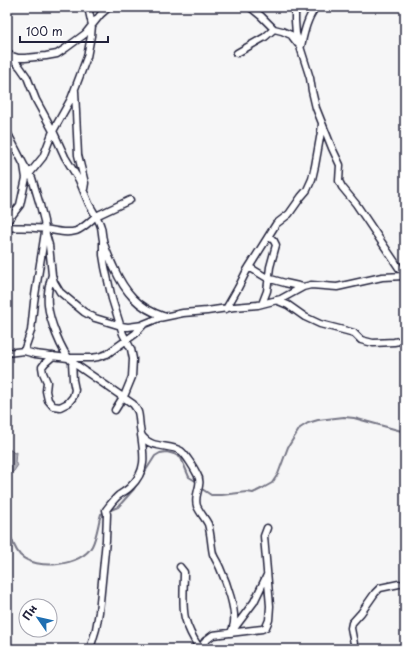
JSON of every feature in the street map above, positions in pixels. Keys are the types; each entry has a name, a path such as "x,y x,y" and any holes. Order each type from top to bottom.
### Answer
{"street":[{"path":"7,221 20,205 28,176 43,157 53,131 67,108 87,57 92,25 88,7"},
{"path":"9,54 18,58 25,58 57,54 85,34 109,7"},
{"path":"250,7 274,29 291,35 301,47"},
{"path":"295,7 296,34 310,78 315,102 340,165 339,180 405,275"},
{"path":"301,47 307,23 316,7"},
{"path":"237,53 265,37 274,29"},
{"path":"9,54 27,77 36,100 79,180 89,204 101,225 103,255 107,281 126,341 131,349 133,359 132,377 115,410"},
{"path":"75,88 78,155 85,183 83,190"},
{"path":"226,309 276,224 289,214 307,190 316,166 322,132 322,122"},
{"path":"7,132 28,176 32,178 44,221 54,282 60,292 84,312 96,318 121,326 132,327 165,316 258,305 281,299 303,287"},
{"path":"7,227 32,227 45,230 67,232 75,231 82,229 96,216 130,200"},
{"path":"24,351 31,331 45,230"},
{"path":"262,304 267,291 270,267 276,245 269,236"},
{"path":"103,239 116,273 129,294 136,301 154,313 165,316"},
{"path":"249,268 268,278 303,287 337,286 382,277 405,275"},
{"path":"52,275 48,293 48,304 55,329 70,360 75,390 73,397 68,403 60,407 53,406 48,400 46,391 47,382 42,367 53,356"},
{"path":"276,300 288,305 305,317 320,324 354,333 361,340 373,344 405,340"},
{"path":"7,353 24,351 70,360 98,357 107,354 126,341 144,324"},
{"path":"70,360 133,404 138,412 144,458 141,473 131,487 119,495 107,512 99,612 90,649"},
{"path":"141,435 153,444 178,449 183,452 200,479 196,498 197,506 208,524 214,556 226,582 232,604 234,626 231,632"},
{"path":"201,649 205,641 213,635 262,629 266,627 270,613 264,536 267,528"},
{"path":"180,567 184,572 185,618 191,633 201,649"},
{"path":"231,632 254,602 268,572"},
{"path":"355,649 351,628 352,623 380,588 399,584"}],"shaded area":[{"path":"7,450 11,450 14,453 16,452 15,463 18,465 14,471 7,476"}],"waterway":[{"path":"7,525 15,548 20,555 27,560 47,564 69,562 87,553 94,542 101,514 118,507 134,489 155,456 160,453 167,452 181,458 189,477 197,482 196,485 211,495 247,492 253,493 272,483 278,474 288,447 300,428 308,423 318,420 344,417 354,418 405,432"}]}
